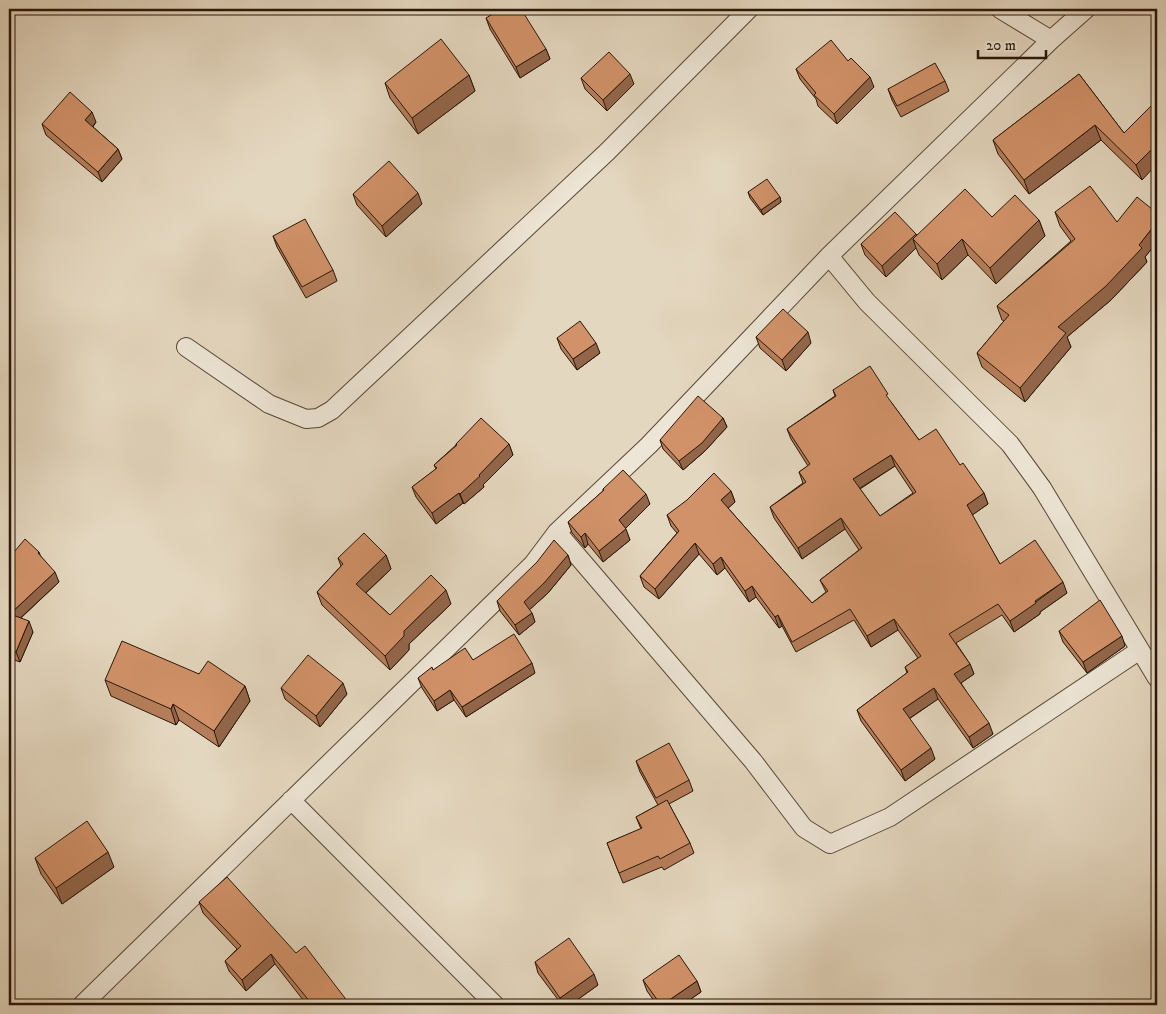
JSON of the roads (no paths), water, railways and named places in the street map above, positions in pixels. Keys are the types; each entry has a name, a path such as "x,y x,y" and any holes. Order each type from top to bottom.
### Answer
{"street":[{"path":"186,346 269,404 306,419 318,418 332,410 607,152 749,9"},
{"path":"1000,9 1051,40"},
{"path":"82,1005 533,564 557,532 649,445 829,256 1051,40 1086,9"},
{"path":"829,256 867,302 1010,444 1042,488 1157,678"},
{"path":"557,532 753,761 804,828 830,844 890,817 1140,650"},
{"path":"291,800 495,1005"}]}
